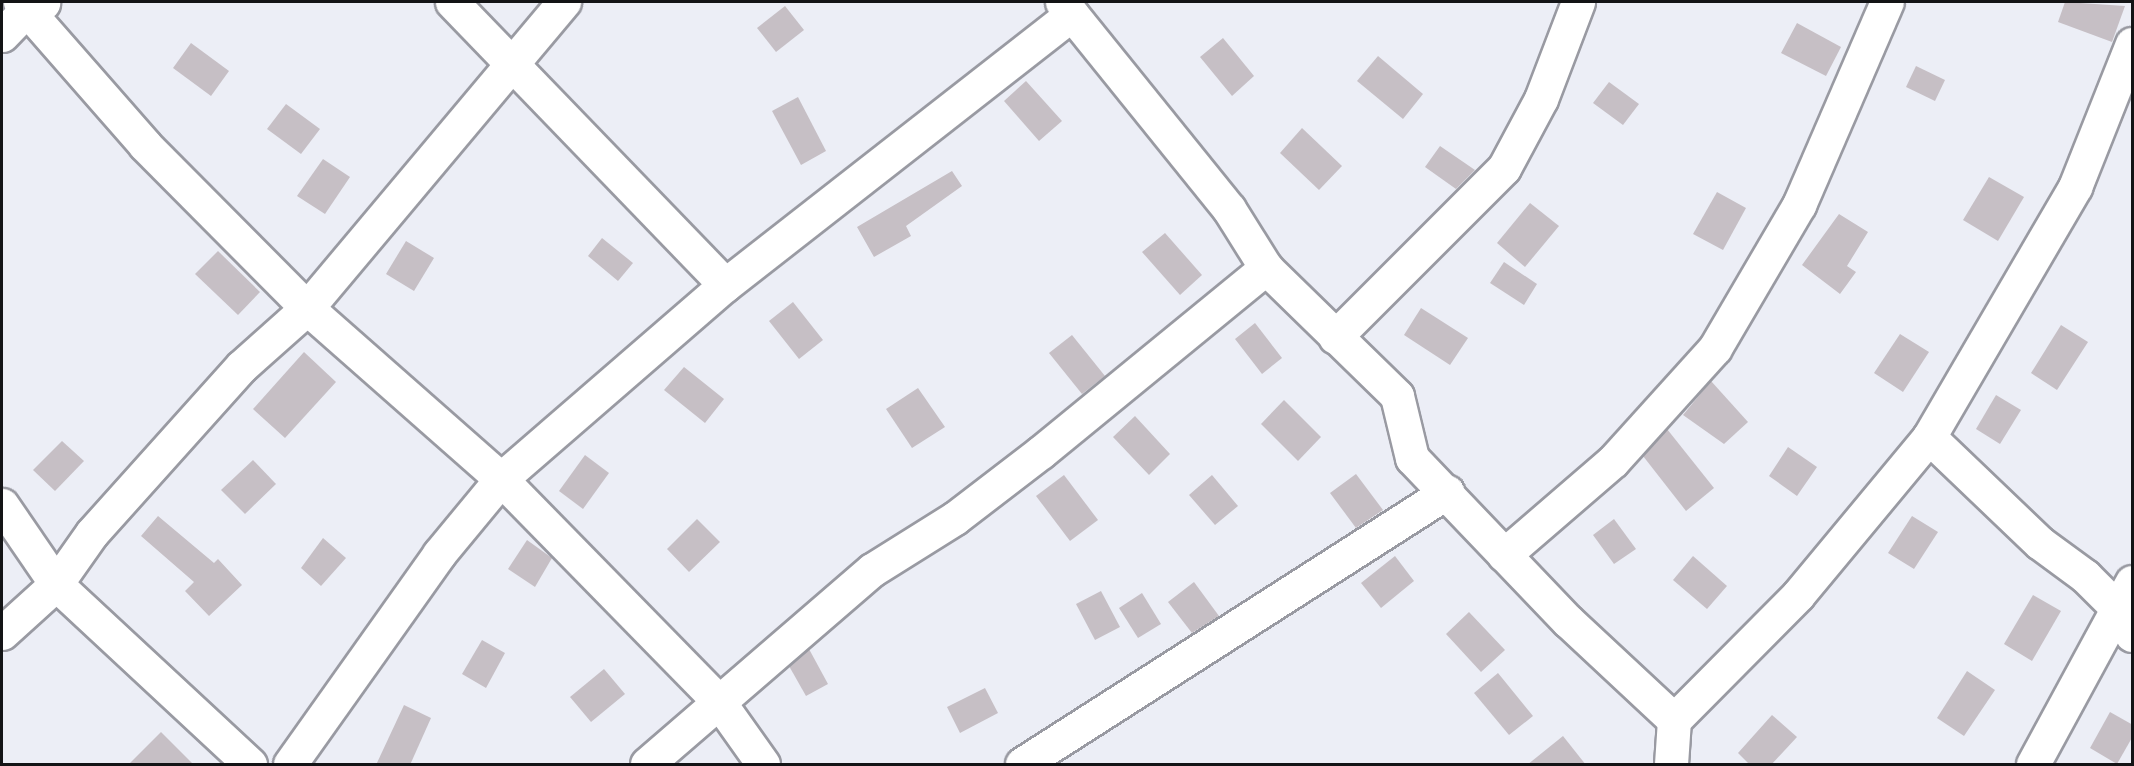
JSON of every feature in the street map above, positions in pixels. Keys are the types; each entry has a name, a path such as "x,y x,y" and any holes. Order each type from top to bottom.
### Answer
{"street":[{"path":"452,2 725,285"},
{"path":"2,633 56,584 92,533 234,375 307,308 510,63 564,2"},
{"path":"1335,337 1504,168 1541,99 1578,2"},
{"path":"1504,555 1613,460 1715,348 1799,205 1887,2"},
{"path":"2,35 30,5 145,145 307,308 501,478 719,702 763,765"},
{"path":"290,765 439,554 501,478 725,285 1067,8 1229,209 1266,268 1396,396 1412,458 1448,492 1504,555 1674,720"},
{"path":"1671,765 1674,720 1798,595 1929,437 2075,188 2133,44"},
{"path":"647,765 872,570 955,518 1041,452 1266,268"},
{"path":"1929,437 2128,609 2033,765"},
{"path":"1022,765 1448,492"},
{"path":"2,505 56,584 250,765"}],"building":[{"path":"2065,2 2125,6 2112,42 2058,22"},
{"path":"785,6 804,30 776,52 757,28"},
{"path":"1797,23 1841,47 1826,76 1781,53"},
{"path":"1223,38 1254,76 1232,96 1200,57"},
{"path":"191,43 229,71 211,96 173,68"},
{"path":"1378,56 1423,94 1403,119 1357,81"},
{"path":"1916,66 1945,80 1935,101 1906,87"},
{"path":"1026,81 1062,121 1039,141 1004,101"},
{"path":"1609,82 1639,104 1623,125 1593,103"},
{"path":"798,97 826,151 801,165 772,111"},
{"path":"286,104 320,129 301,154 267,129"},
{"path":"1302,128 1342,166 1319,190 1280,153"},
{"path":"1440,146 1475,170 1456,189 1425,167"},
{"path":"323,159 350,177 325,214 297,196"},
{"path":"952,171 962,186 906,226 911,236 874,257 857,227"},
{"path":"1989,177 2024,197 1998,241 1963,220"},
{"path":"1717,192 1746,208 1723,250 1693,234"},
{"path":"1530,203 1559,226 1525,267 1497,243"},
{"path":"1839,214 1868,232 1847,266 1856,272 1840,294 1802,265"},
{"path":"1165,233 1202,275 1180,295 1142,252"},
{"path":"602,238 633,263 618,281 588,256"},
{"path":"406,241 434,258 414,291 386,274"},
{"path":"218,251 260,292 238,315 195,274"},
{"path":"1504,262 1537,284 1524,305 1490,283"},
{"path":"793,302 823,340 799,359 769,321"},
{"path":"1421,308 1468,338 1450,365 1404,335"},
{"path":"1255,323 1282,358 1262,374 1235,339"},
{"path":"2061,325 2088,342 2057,390 2031,373"},
{"path":"1900,334 1929,352 1903,392 1874,373"},
{"path":"1072,335 1105,376 1082,394 1049,353"},
{"path":"304,352 336,382 285,438 253,409"},
{"path":"684,367 724,399 705,423 664,390"},
{"path":"1711,381 1748,422 1724,444 1683,415"},
{"path":"918,388 945,427 912,448 886,409"},
{"path":"1996,395 2021,410 2000,444 1976,429"},
{"path":"1284,400 1321,437 1298,461 1261,424"},
{"path":"1135,416 1170,454 1149,475 1113,437"},
{"path":"1667,429 1714,488 1686,511 1643,456"},
{"path":"62,441 84,461 55,491 33,470"},
{"path":"1788,447 1817,467 1797,496 1769,476"},
{"path":"585,455 609,473 583,509 559,491"},
{"path":"253,460 276,484 245,514 221,490"},
{"path":"1356,474 1383,510 1356,528 1330,493"},
{"path":"1064,475 1098,520 1070,541 1036,496"},
{"path":"1212,475 1238,506 1215,525 1189,495"},
{"path":"158,516 214,563 218,559 242,585 209,616 185,591 194,582 141,536"},
{"path":"1912,516 1938,532 1914,569 1888,553"},
{"path":"697,519 720,542 689,572 667,549"},
{"path":"1614,519 1636,549 1614,564 1593,535"},
{"path":"323,538 346,558 321,586 301,568"},
{"path":"527,540 552,558 535,587 508,569"},
{"path":"1395,556 1414,581 1381,608 1361,583"},
{"path":"1693,556 1727,586 1707,609 1673,580"},
{"path":"1194,582 1219,616 1192,633 1168,602"},
{"path":"1101,591 1120,627 1095,640 1076,604"},
{"path":"1142,593 1161,624 1138,638 1119,608"},
{"path":"2033,595 2061,611 2032,661 2004,644"},
{"path":"1469,612 1505,650 1481,672 1446,634"},
{"path":"482,640 505,653 486,688 462,674"},
{"path":"809,649 828,684 806,696 789,666"},
{"path":"604,669 625,694 591,722 570,697"},
{"path":"1967,671 1995,690 1964,736 1937,718"},
{"path":"1498,673 1533,716 1509,735 1474,693"},
{"path":"985,688 998,713 960,733 947,707"},
{"path":"404,705 431,718 410,765 376,765"},
{"path":"2110,712 2133,725 2133,736 2117,764 2090,748"},
{"path":"1772,715 1797,737 1771,765 1750,765 1738,753"},
{"path":"161,732 194,765 128,765"},
{"path":"1563,736 1586,765 1527,765"}]}
